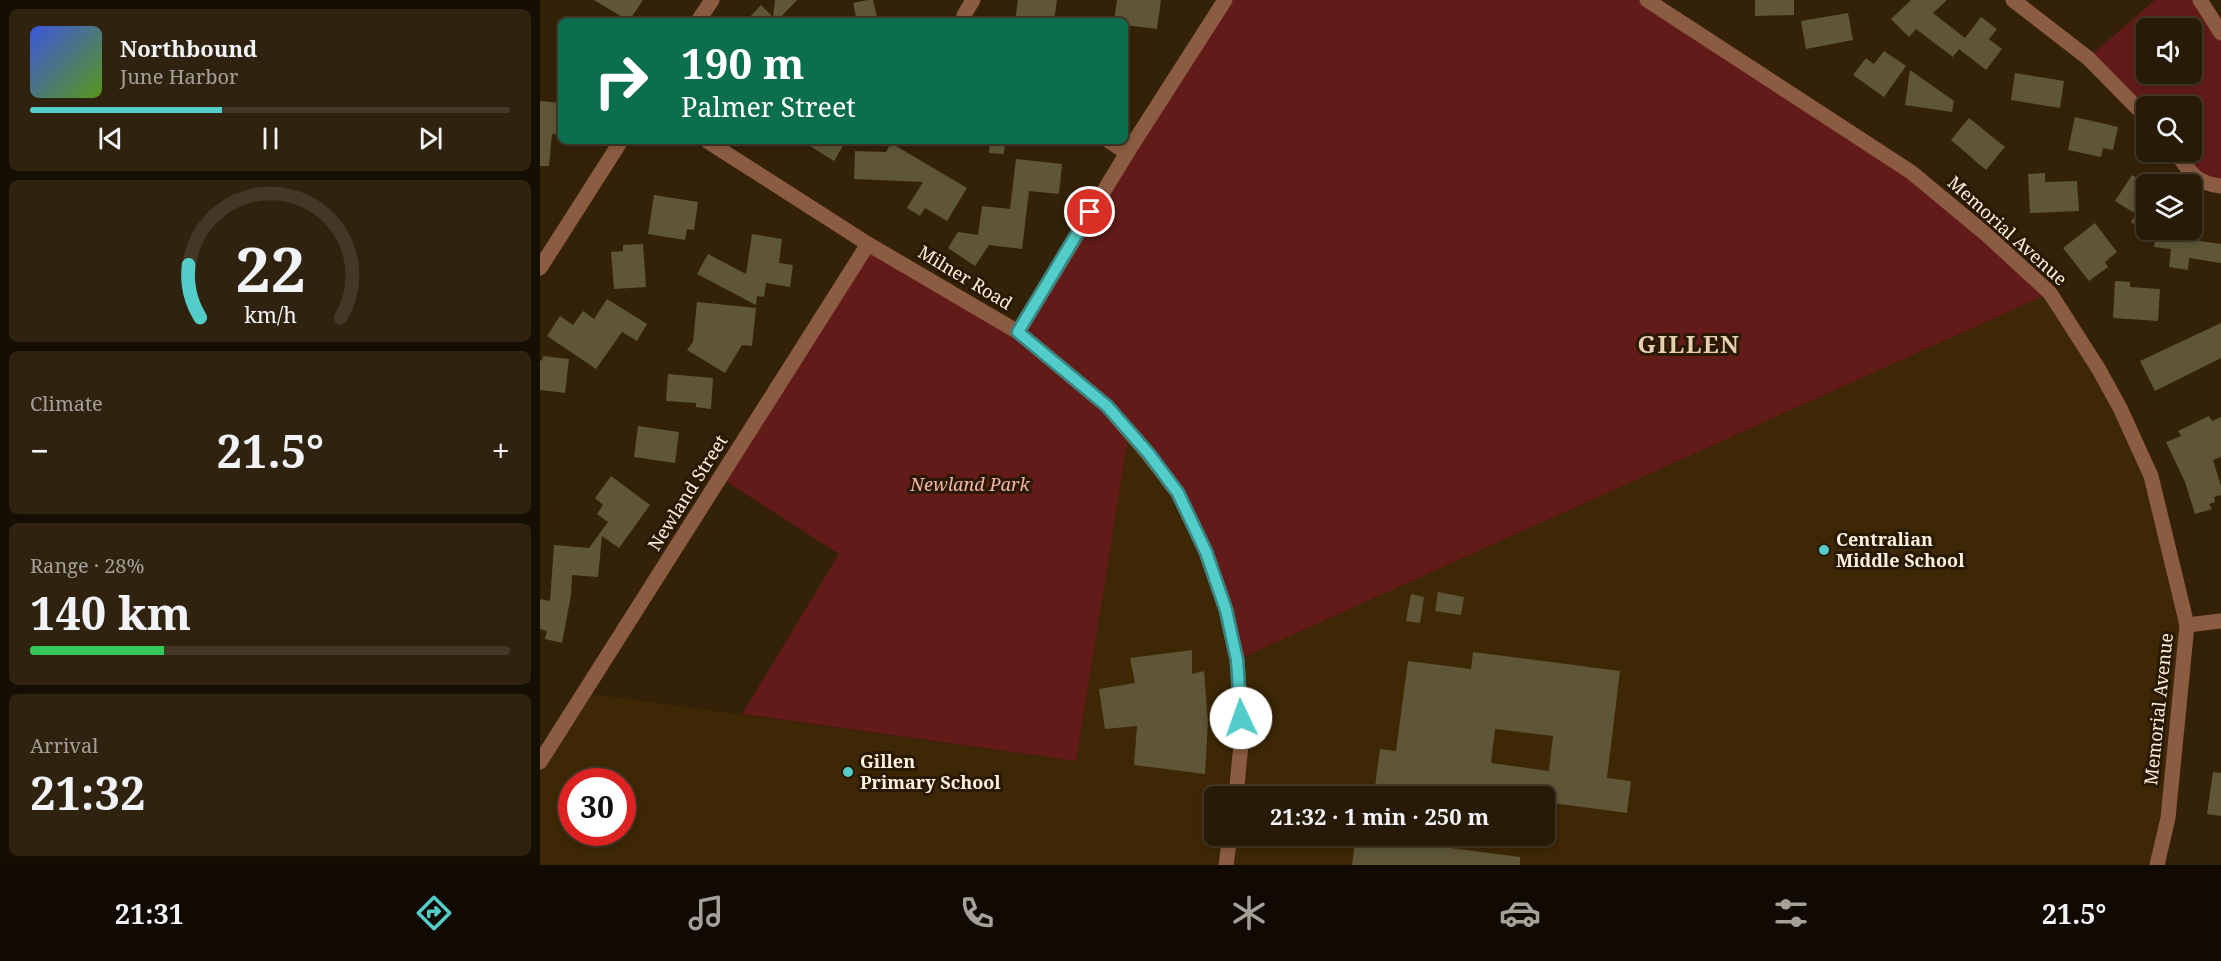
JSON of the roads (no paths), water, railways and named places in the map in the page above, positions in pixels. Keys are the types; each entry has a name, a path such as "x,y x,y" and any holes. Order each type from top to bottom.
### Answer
{"street":[{"path":"700,18 712,0"},
{"path":"964,18 973,0"},
{"path":"1018,332 1127,153 1225,0"},
{"name":"Memorial Avenue","path":"1647,0 1911,172 1987,235 2050,293 2098,368 2120,408 2151,476 2187,625 2168,818 2157,865"},
{"path":"2013,0 2088,58 2136,107"},
{"path":"2200,0 2221,33"},
{"path":"540,267 619,144"},
{"name":"Milner Road","path":"712,144 868,244 1018,332 1107,406 1149,454 1178,493 1206,552 1226,610 1237,660 1242,734 1237,786"},
{"path":"1114,144 1127,153"},
{"path":"2183,162 2205,184 2221,186"},
{"name":"Newland Street","path":"540,762 868,244"},
{"path":"2187,625 2221,621"},
{"path":"1226,865 1229,846"}],"place":[{"name":"Centralian Middle School","path":"1824,550"},
{"name":"Gillen Primary School","path":"848,772"}],"district":[{"name":"GILLEN","path":"1689,345"}],"park label":[{"name":"Newland Park","path":"970,485"}]}
